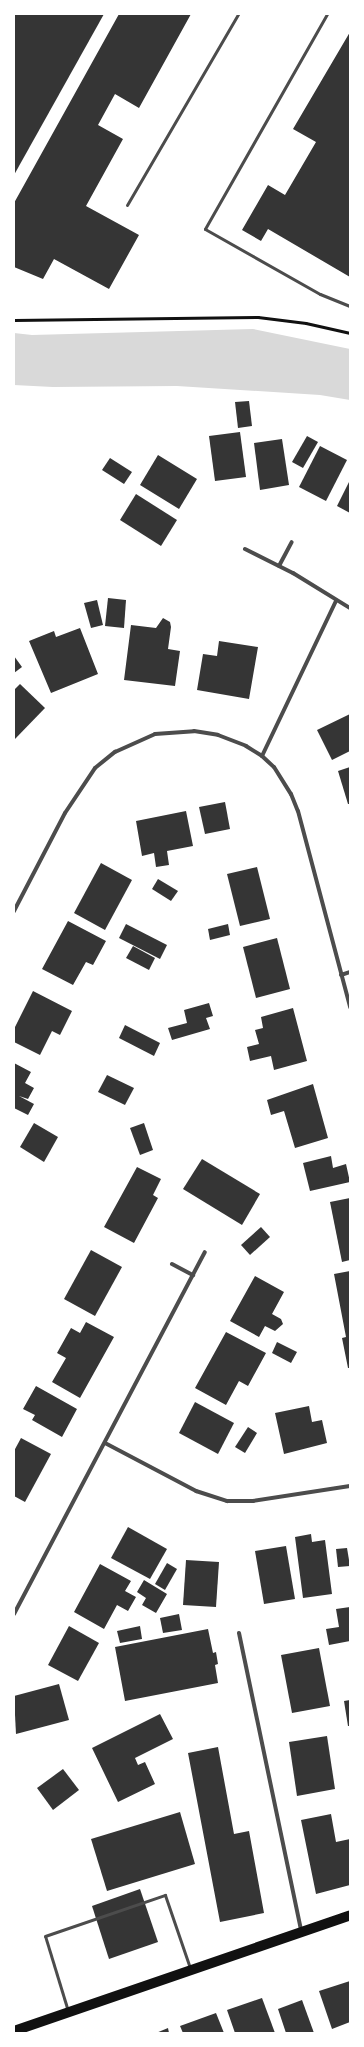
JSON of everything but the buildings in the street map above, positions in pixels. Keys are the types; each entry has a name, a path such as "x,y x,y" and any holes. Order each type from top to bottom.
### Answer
{"main road":[{"path":"14,2031 350,1914"}],"street":[{"path":"279,566 292,542"},
{"path":"244,549 279,566 350,608"},
{"path":"262,756 336,601"},
{"path":"14,911 78,791 96,768 115,752 155,734 194,731 232,740 262,756 285,781 298,811 350,1007"},
{"path":"341,975 350,972"},
{"path":"14,1614 205,1252"},
{"path":"172,1264 193,1275"},
{"path":"105,1443 196,1491 227,1501 253,1500 350,1486"},
{"path":"14,1603 19,1606"},
{"path":"239,1633 301,1931"}],"lane":[{"path":"127,205 238,14"},
{"path":"327,14 205,229 320,294 350,306"},
{"path":"68,2011 45,1936 166,1895 191,1970"}],"path":[{"path":"14,320 258,317 306,323 350,333"}],"shaded area":[{"path":"253,329 350,349 350,400 320,395 177,386 53,387 14,385 14,333 32,335"}]}
